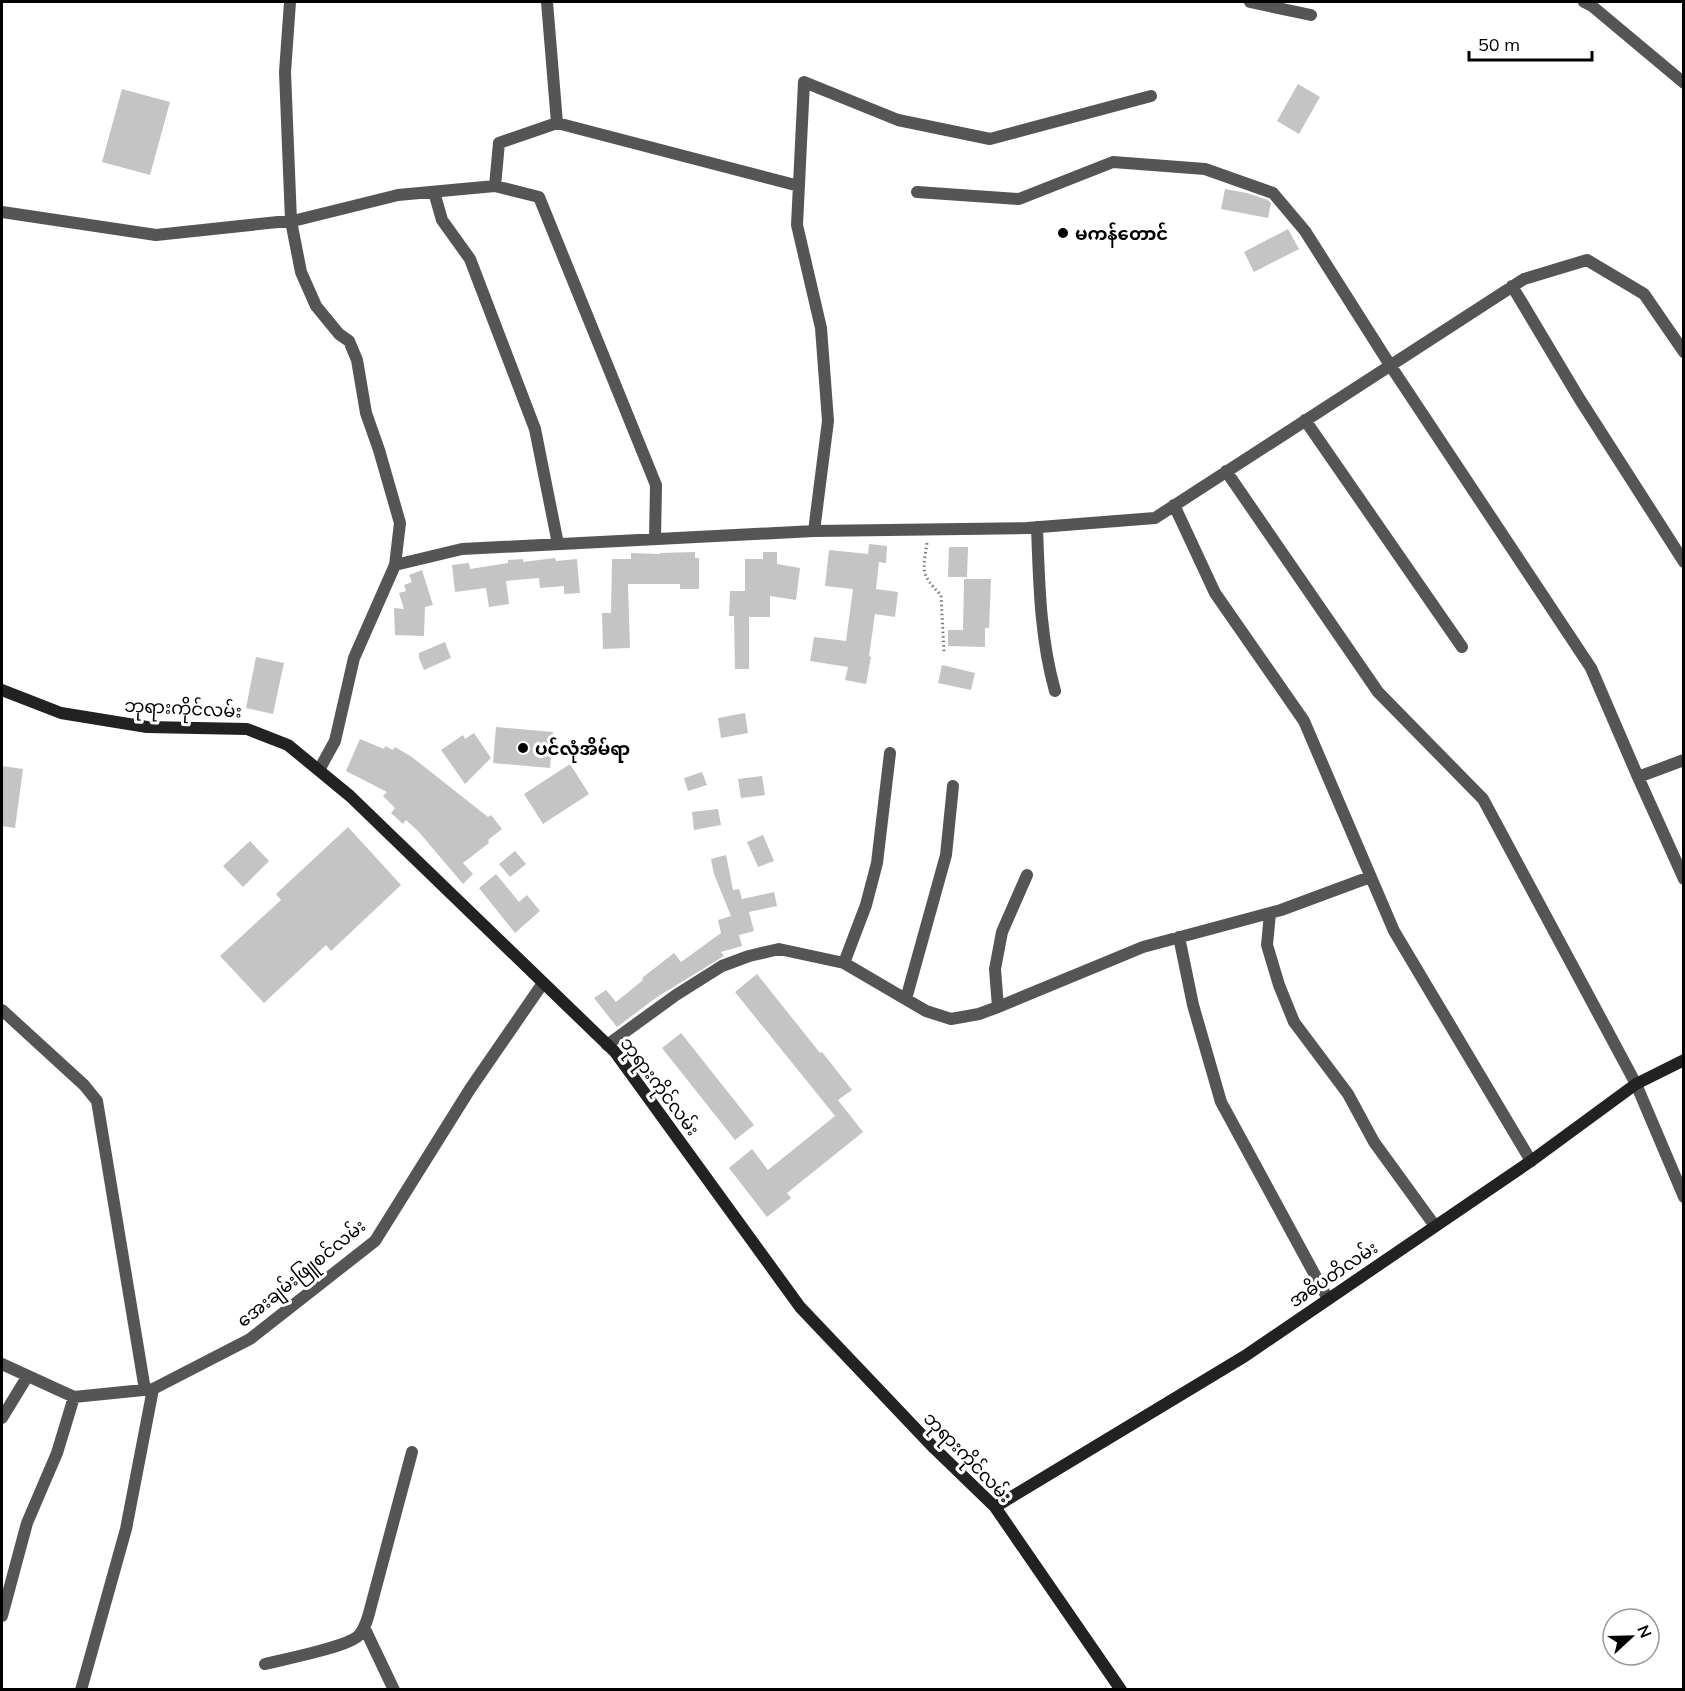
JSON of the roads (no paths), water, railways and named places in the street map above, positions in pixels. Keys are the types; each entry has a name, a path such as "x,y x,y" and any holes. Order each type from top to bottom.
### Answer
{"street":[{"path":"290,2 285,72 291,220 301,272 316,306 339,334 350,341 357,360 366,412 400,523 395,565 354,658 335,741 319,770"},
{"path":"547,2 557,123"},
{"path":"1250,2 1311,15"},
{"path":"1584,2 1592,6 1683,83"},
{"path":"814,531 828,421 821,328 797,225 804,82 898,120 990,139 1151,96"},
{"path":"495,186 499,143 557,123 799,186"},
{"path":"917,192 1019,199 1113,162 1206,169 1273,193 1305,231 1390,365 1591,668 1683,879"},
{"path":"2,212 156,235 291,220 398,195 495,186 539,197 656,485 655,538"},
{"path":"434,192 442,220 470,259 535,429 558,544"},
{"path":"395,565 462,549 814,531 1037,527 1155,518 1512,286 1524,279 1587,260 1644,294 1683,352"},
{"path":"1512,286 1579,398 1683,561"},
{"path":"1305,420 1461,647"},
{"path":"1226,471 1378,692 1483,799 1636,1084 1683,1197"},
{"path":"1174,505 1215,593 1304,721 1394,931 1531,1161"},
{"path":"1037,527 1039,594 1049,670 1055,691"},
{"name":"ဘုရားကိုင်လမ်း","path":"2,690 61,713 136,725 247,729 288,745 350,796 615,1052 800,1307 934,1449 995,1507 1121,1689"},
{"path":"844,963 867,905 877,863 890,753"},
{"path":"1638,777 1683,760"},
{"path":"906,999 946,855 953,786"},
{"path":"998,1007 995,969 1002,932 1026,875"},
{"path":"607,1044 676,995 722,966 749,956 779,949 844,963 926,1011 951,1019 979,1014 998,1007 1143,947 1270,913 1370,877"},
{"path":"1270,913 1267,945 1279,985 1294,1022 1348,1094 1374,1142 1435,1226"},
{"path":"1179,937 1193,1005 1221,1102 1328,1299"},
{"name":"အေးချမ်းဖြူစင်လမ်း","path":"2,1364 74,1397 149,1389 250,1339 375,1241 470,1089 543,983"},
{"path":"2,1010 84,1084 97,1101 149,1389 126,1530 81,1689"},
{"name":"အဓိပတိလမ်း","path":"995,1507 1245,1356 1531,1161 1636,1084 1683,1060"},
{"path":"2,1418 27,1377"},
{"path":"2,1616 27,1523 57,1453 74,1397"},
{"path":"265,1664 335,1646 358,1637 364,1627 372,1602 412,1452"},
{"path":"364,1627 394,1689"}],"place":[{"name":"မကန်တောင်","path":"1063,233"},
{"name":"ပင်လုံအိမ်ရာ","path":"523,748"}]}
